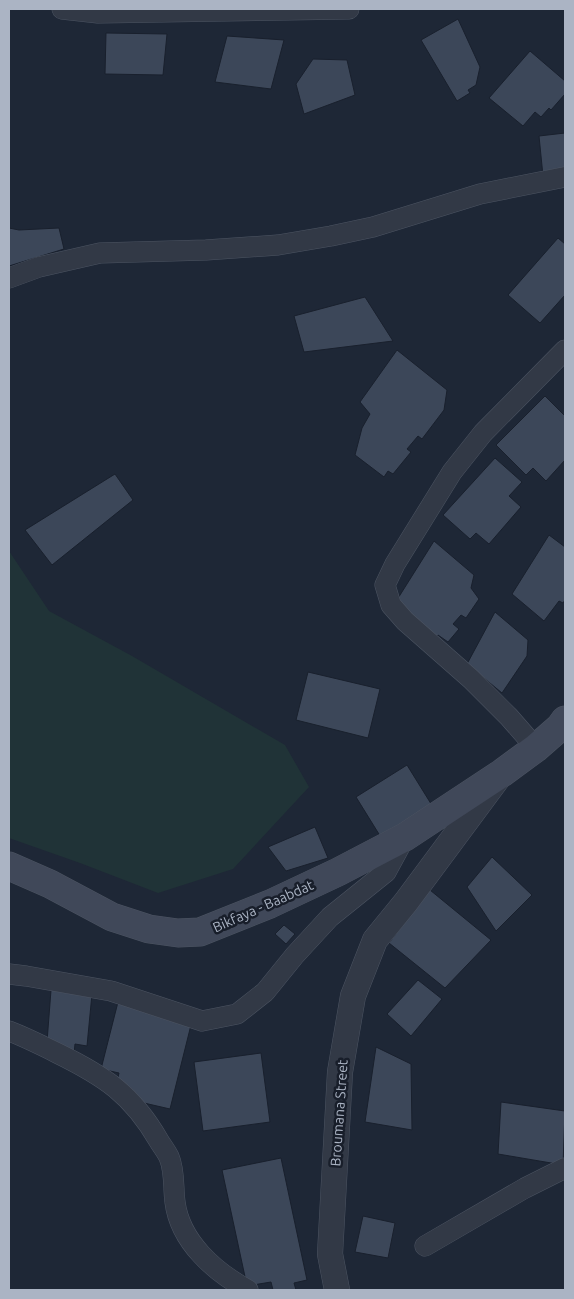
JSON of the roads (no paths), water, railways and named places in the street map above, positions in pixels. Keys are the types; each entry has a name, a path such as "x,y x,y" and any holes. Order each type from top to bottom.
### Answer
{"main road":[{"name":"Bikfaya - Baabdat","path":"9,866 50,884 112,917 149,930 178,933 200,932 270,904 338,872 405,837 502,773 560,728 565,720"}],"street":[{"path":"62,9 98,13 349,9"},
{"path":"9,278 39,267 100,253 206,250 278,245 331,236 373,227 480,194 565,177"},
{"path":"536,748 509,717 471,679 405,621 391,605 385,585 395,564 452,472 484,433 565,350"},
{"name":"Broumana Street","path":"337,1290 330,1254 340,1072 354,996 375,940 406,902 502,773"},
{"path":"9,974 111,991 202,1020 238,1014 265,992 294,955 330,917 386,872 405,837"},
{"path":"9,1031 86,1067 109,1082 130,1100 147,1121 169,1157 173,1171 176,1204 180,1221 188,1238 199,1252 220,1271 248,1290"},
{"path":"425,1246 525,1188 565,1168"}]}
